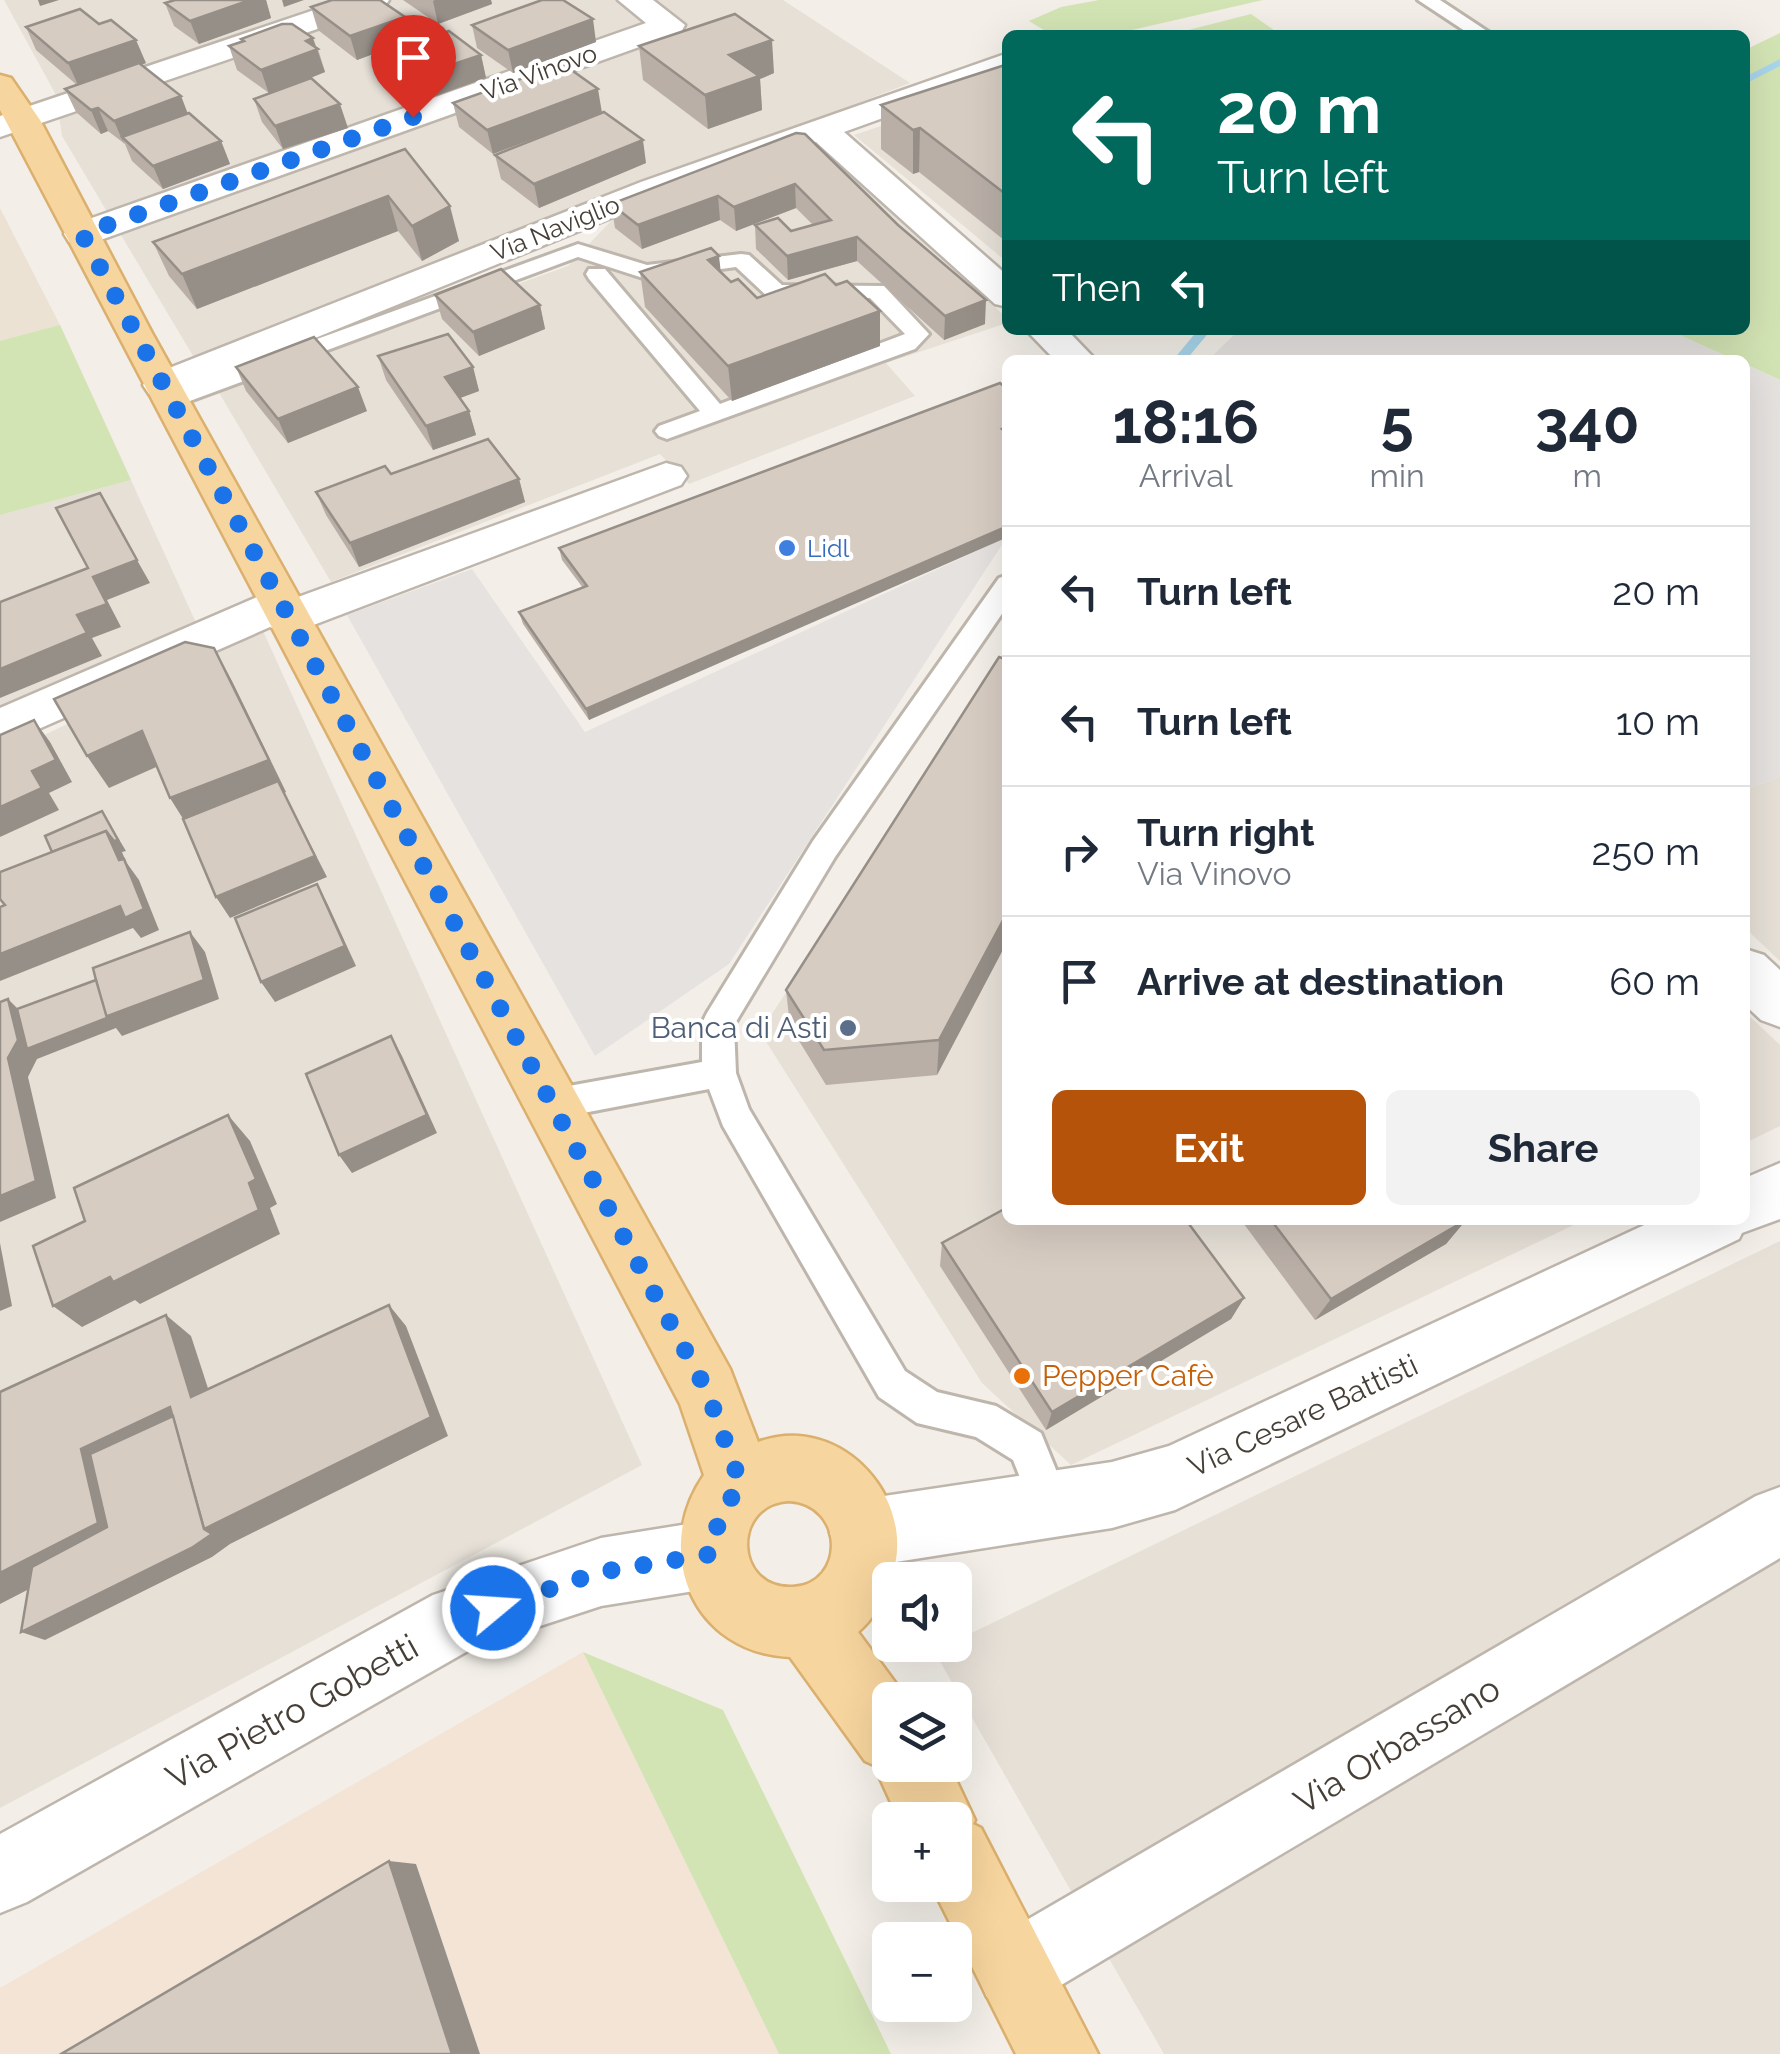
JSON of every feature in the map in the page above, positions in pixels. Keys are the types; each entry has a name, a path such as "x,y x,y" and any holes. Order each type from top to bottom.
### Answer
{"main road":[{"path":"0,86 11,123 82,234 707,1391 741,1485"},
{"path":"784,1467 806,1467 828,1475 858,1509 864,1533 864,1556 845,1596 828,1612 807,1622 781,1624 756,1618 734,1602 712,1554 715,1528 725,1505 741,1485 762,1472 784,1467"},
{"path":"807,1622 872,1711"},
{"path":"972,1887 1058,2054"}],"street":[{"path":"11,123 374,0"},
{"name":"Via Vinovo","path":"82,234 670,25 633,0"},
{"name":"Via Naviglio","path":"167,392 590,213 1002,64"},
{"path":"822,130 1002,291"},
{"path":"1050,335 1072,355"},
{"path":"0,728 284,611 666,476"},
{"path":"1750,977 1780,1004"},
{"path":"1750,1205 1780,1190"},
{"name":"Via Cesare Battisti","path":"864,1533 1112,1495 1175,1477 1707,1225"},
{"name":"Via Orbassano","path":"1014,1970 1780,1520"},
{"name":"Via Pietro Gobetti","path":"0,1874 457,1620 600,1572 712,1554"}],"lane":[{"path":"1427,0 1476,30"},
{"path":"578,250 590,213"},
{"path":"167,392 578,250 646,272 740,260 776,292 876,291 918,334 907,344 667,431"},
{"path":"597,274 716,414"},
{"path":"1002,593 824,849 718,1022 719,1073 735,1115 892,1384 930,1410 983,1419 1027,1447 1050,1504"},
{"path":"552,1104 719,1073"}],"shaded area":[{"path":"4,0 783,0 910,83 196,361 62,136 56,95"},
{"path":"1002,86 1002,258 854,135"},
{"path":"818,144 1002,313 1002,325 886,363 915,396 689,484 660,454 331,582 218,391 568,266 611,221"},
{"path":"0,208 60,325 131,480 0,515"},
{"path":"1234,335 1679,335 1724,355 1213,355"},
{"path":"1750,366 1780,380 1780,777 1750,788"},
{"path":"131,480 197,625 0,712 0,515"},
{"path":"1002,539 729,964 595,1056 347,615 472,569 585,732"},
{"path":"263,631 642,1465 0,1808 0,756"},
{"path":"1002,665 1002,1225 1574,1225 1071,1465 982,1383 760,1032"},
{"path":"1780,777 1780,961 1750,933 1750,788"},
{"path":"1750,1017 1780,1045 1780,1126 1750,1141"},
{"path":"1780,1241 1780,1497 1079,1905 972,1718 972,1682 952,1682 940,1662 972,1662 972,1633"},
{"path":"1780,1558 1780,2054 1164,2054 1107,1955"},
{"path":"583,1652 779,2054 0,2054 0,1988"}],"green space":[{"path":"1099,0 1263,0 1132,30 1044,30 1029,21 1061,7"},
{"path":"1251,14 1274,30 1189,30"},
{"path":"1780,33 1780,380 1750,366 1750,355 1724,355 1679,335 1750,335 1750,48"},
{"path":"60,325 131,480 0,515 0,341"},
{"path":"583,1652 723,1710 872,2022 891,2054 779,2054"}],"building":[{"path":"250,0 190,21 165,3"},
{"path":"332,0 380,0 405,17 350,36 311,7"},
{"path":"542,0 563,0 593,19 508,50 472,25"},
{"path":"80,9 99,24 111,20 136,40 68,63 26,27"},
{"path":"735,14 772,40 729,55 759,76 705,95 639,46"},
{"path":"292,24 313,38 306,41 318,49 261,70 229,46 244,41 241,39"},
{"path":"449,31 481,55 421,75 390,51"},
{"path":"139,63 181,96 114,121 98,108 91,110 65,89"},
{"path":"563,64 598,89 487,130 453,103"},
{"path":"1002,66 1002,191 920,128 913,130 881,105"},
{"path":"311,78 340,104 275,126 254,99"},
{"path":"604,112 643,140 534,184 495,155"},
{"path":"189,113 221,141 153,166 122,137"},
{"path":"796,133 805,134 898,225 986,300 945,316 857,237 787,256 755,225 778,218 791,231 831,220 795,184 734,207 718,196 638,225 611,204"},
{"path":"405,149 450,206 412,226 388,196 182,274 153,242"},
{"path":"711,248 719,256 708,260 731,282 738,279 757,298 825,274 836,285 847,281 880,311 728,366 640,272"},
{"path":"501,269 540,305 473,332 435,295"},
{"path":"448,334 473,367 445,377 469,411 426,426 378,356"},
{"path":"314,337 358,387 278,419 236,367"},
{"name":"Lidl","path":"1002,385 1002,529 586,709 519,612 587,586 559,548"},
{"path":"488,439 519,479 350,543 316,492 385,466 391,474"},
{"path":"100,493 137,560 93,577 107,604 77,615 87,633 0,669 0,602 88,568 56,508"},
{"path":"185,642 214,648 269,760 170,798 142,731 87,756 54,699"},
{"path":"999,657 1002,658 1002,922 939,1040 824,1050 786,990"},
{"path":"34,720 56,760 32,771 42,788 0,807 0,735"},
{"path":"278,781 315,856 216,897 183,819"},
{"path":"102,811 118,840 114,841 106,831 52,852 45,836"},
{"path":"106,831 119,860 124,859 144,909 125,918 120,906 0,954 0,907 5,905 0,899 0,872"},
{"path":"317,884 345,946 261,982 235,918"},
{"path":"190,932 204,980 105,1017 93,968"},
{"path":"96,980 107,1018 27,1049 17,1009"},
{"path":"8,999 18,1040 8,1058 36,1181 0,1196 0,1002"},
{"path":"391,1036 427,1115 339,1155 306,1074"},
{"path":"228,1115 256,1179 249,1183 259,1210 113,1282 110,1277 53,1306 33,1246 85,1221 74,1188"},
{"path":"1002,1210 1002,1225 1190,1225 1244,1298 1052,1412 942,1243"},
{"path":"1275,1225 1457,1225 1331,1299"},
{"path":"389,1305 431,1417 204,1529 170,1407 81,1449 98,1523 0,1573 0,1392 166,1315 191,1397"},
{"path":"173,1416 204,1529 212,1534 21,1632 32,1567 107,1527 90,1454"},
{"path":"389,1861 452,2054 61,2054"}],"waterway":[{"path":"1750,78 1780,62"},
{"path":"1183,355 1201,335"}],"place":[{"name":"Lidl","path":"787,548"},
{"name":"Banca di Asti","path":"848,1028"},
{"name":"Pepper Cafè","path":"1022,1376"}],"route":[{"path":"413,117 82,234 707,1391 741,1485 725,1505 715,1528 712,1554 600,1572 493,1608"}]}
